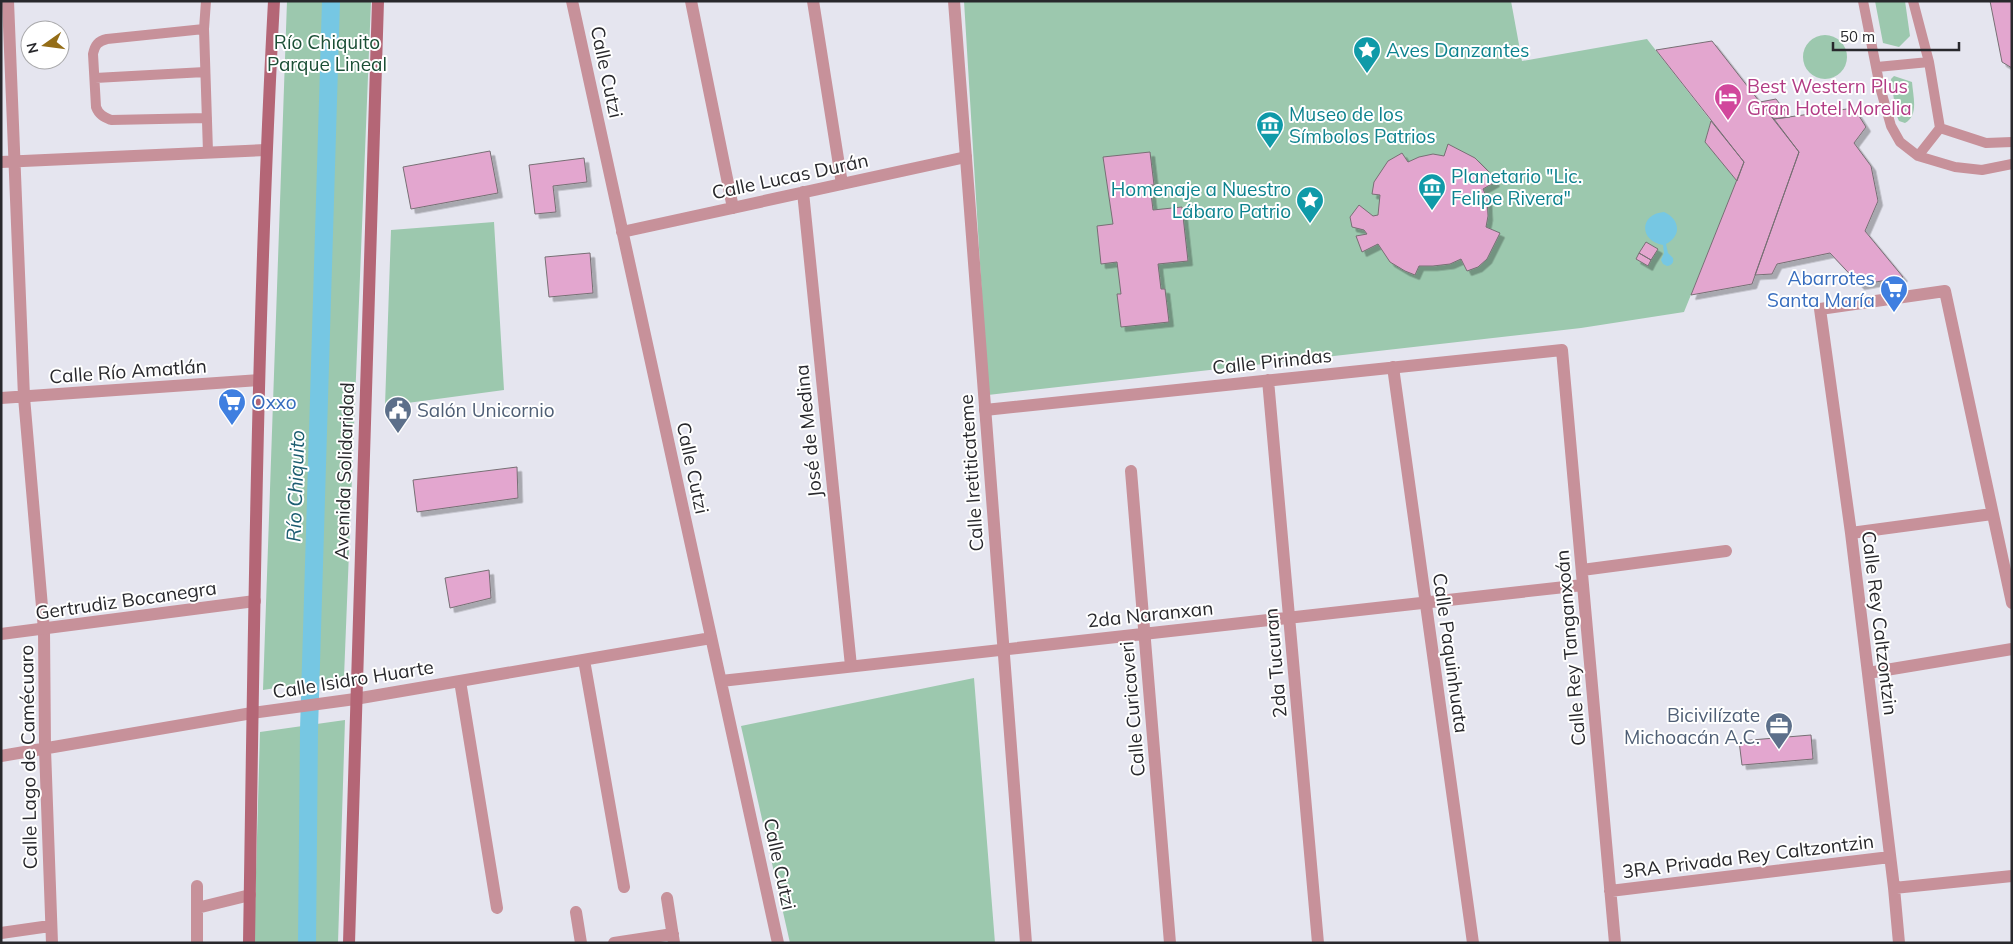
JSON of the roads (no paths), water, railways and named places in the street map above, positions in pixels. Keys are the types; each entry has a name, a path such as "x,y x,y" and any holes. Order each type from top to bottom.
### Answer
{"main road":[{"path":"249,943 258,380 266,150 274,1"},
{"name":"Avenida Solidaridad","path":"349,943 355,699 378,1"}],"street":[{"name":"Calle Lago de Camécuaro","path":"8,1 24,397 44,630 45,748 52,943"},
{"name":"Calle Cutzi","path":"572,1 778,943"},
{"path":"691,1 732,208"},
{"path":"813,1 842,184"},
{"name":"Calle Iretiticateme","path":"954,1 1026,943"},
{"path":"1,162 266,150"},
{"name":"Calle Lucas Durán","path":"622,232 966,157"},
{"name":"José de Medina","path":"803,192 851,666"},
{"name":"Calle Rey Caltzontzin","path":"1899,943 1868,673 1820,309 1945,290 1992,514"},
{"name":"Calle Pirindas","path":"985,410 1562,350"},
{"name":"Calle Rey Tanganxoán","path":"1562,350 1615,943"},
{"name":"Calle Paquinhuata","path":"1393,367 1473,943"},
{"name":"Calle Río Amatlán","path":"1,398 258,380"},
{"name":"2da Tucuran","path":"1268,380 1318,943"},
{"name":"Calle Curicaveri","path":"1132,471 1170,943"},
{"path":"1850,533 1992,514 2011,599"},
{"path":"1582,570 1726,551"},
{"name":"2da Naranxan","path":"721,681 1583,585"},
{"name":"Gertrudiz Bocanegra","path":"1,634 44,630 255,601"},
{"name":"Calle Isidro Huarte","path":"1,756 252,713 355,699 711,638"},
{"path":"1868,673 2012,649"},
{"path":"584,660 624,887"},
{"path":"460,681 497,908"},
{"name":"3RA Privada Rey Caltzontzin","path":"1610,891 1890,857"},
{"path":"1894,888 2012,876"},
{"path":"197,886 198,943"},
{"path":"197,908 250,895"},
{"path":"614,943 673,938 667,898"},
{"path":"576,912 581,943"},
{"path":"1,933 50,926"}],"lane":[{"path":"206,1 204,30 208,152"},
{"path":"1863,1 1880,87 1891,126 1900,142 1918,156 1954,168 1982,170 2012,164"},
{"path":"1913,1 1929,62 1940,128 1918,156"},
{"path":"204,30 100,41 94,46 93,54 98,112 103,117 111,120 206,118"},
{"path":"1877,67 1929,62"},
{"path":"95,78 205,72"},
{"path":"1940,128 1986,143 2012,142"}],"water":[{"path":"1664,212 1673,219 1677,228 1675,237 1666,244 1668,253 1673,258 1672,264 1667,266 1661,260 1664,253 1663,245 1655,243 1646,233 1645,228 1646,222 1650,217"}],"waterway":[{"name":"Río Chiquito","path":"307,943 309,730 331,1"}],"place":[{"name":"Aves Danzantes","path":"1367,74"},
{"name":"Best Western Plus Gran Hotel Morelia","path":"1728,121"},
{"name":"Museo de los Símbolos Patrios","path":"1270,149"},
{"name":"Planetario \"Lic. Felipe Rivera\"","path":"1432,211"},
{"name":"Homenaje a Nuestro Lábaro Patrio","path":"1310,224"},
{"name":"Abarrotes Santa María","path":"1894,313"},
{"name":"Oxxo","path":"232,426"},
{"name":"Salón Unicornio","path":"398,434"},
{"name":"Bicivilízate Michoacán A.C.","path":"1779,750"}],"park label":[{"name":"Río Chiquito Parque Lineal","path":"327,53"}]}
